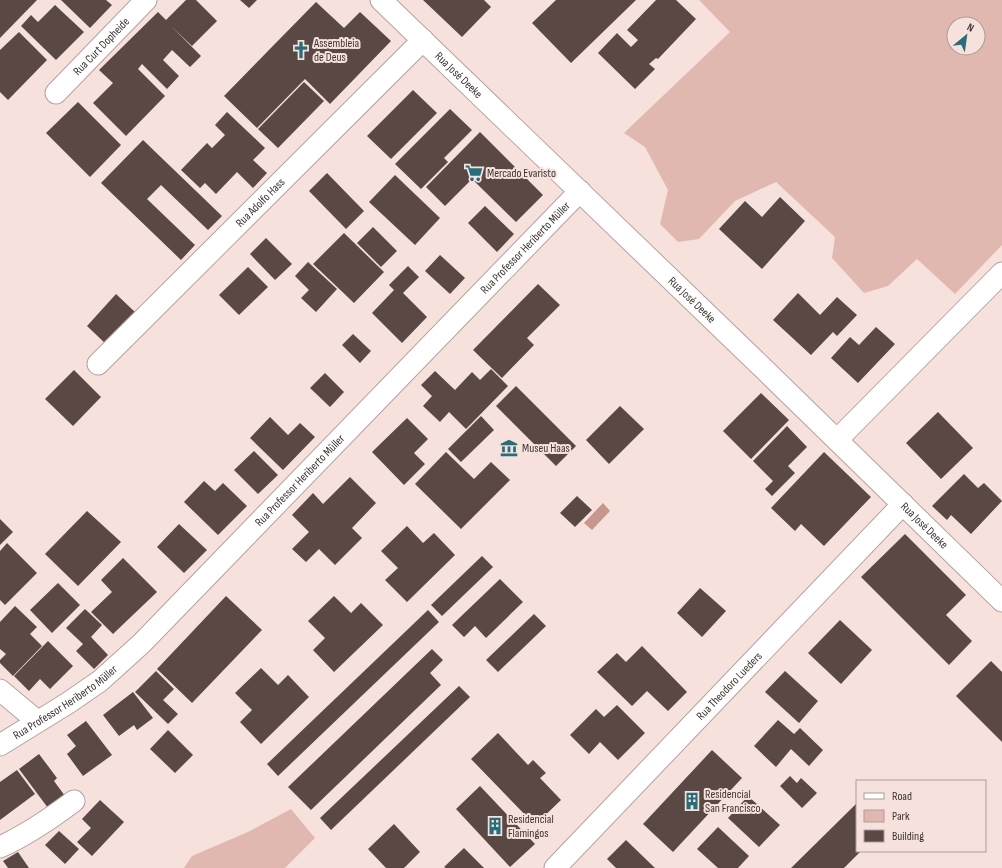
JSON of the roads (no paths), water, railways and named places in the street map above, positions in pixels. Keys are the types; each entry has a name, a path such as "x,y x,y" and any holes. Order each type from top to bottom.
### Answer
{"street":[{"name":"Rua Curt Dopheide","path":"56,93 146,0"},
{"name":"Rua José Deeke","path":"381,0 1002,601"},
{"name":"Rua Adolfo Hass","path":"98,364 423,40"},
{"name":"Rua Professor Heriberto Müller","path":"0,745 68,703 100,681 142,643 580,191"},
{"path":"836,440 1002,273"},
{"name":"Rua Theodoro Lueders","path":"555,868 903,504"},
{"path":"0,690 37,721"},
{"path":"0,847 26,835 74,801"}],"place":[{"name":"Assembleia de Deus","path":"301,50"},
{"name":"Mercado Evaristo","path":"474,173"},
{"name":"Museu Haas","path":"509,448"},
{"name":"Residencial San Francisco","path":"692,801"},
{"name":"Residencial Flamingos","path":"495,826"}]}
